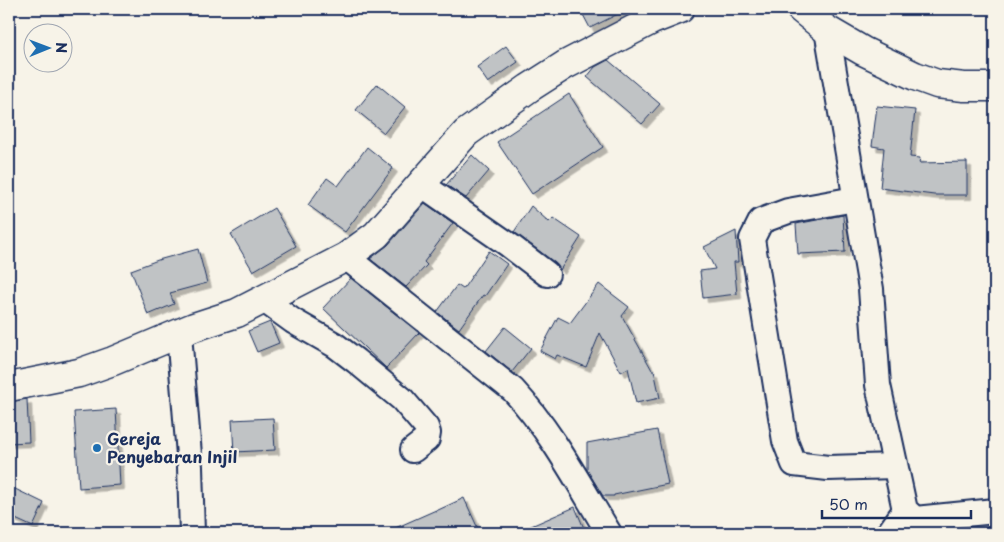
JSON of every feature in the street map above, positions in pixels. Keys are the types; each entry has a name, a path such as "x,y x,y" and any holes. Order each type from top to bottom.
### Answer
{"street":[{"path":"9,387 79,373 237,312 346,257 376,235 466,133 565,65 653,14 680,9"},
{"path":"801,9 827,30 863,51 915,76 937,84 964,87 995,87"},
{"path":"827,30 871,289 878,385 905,510 915,519 995,511"},
{"path":"421,184 509,245 547,274"},
{"path":"856,199 788,211 761,221 752,239 785,441 794,464 828,468 895,466"},
{"path":"346,257 513,390 530,408 547,432 609,533"},
{"path":"264,300 293,322 335,345 402,399 426,427 428,433 427,439 414,450"},
{"path":"179,334 190,467 192,533"},
{"path":"889,533 905,510"}],"building":[{"path":"580,9 628,9 590,28"},
{"path":"506,46 518,62 488,83 477,67"},
{"path":"608,60 660,104 642,124 587,77 595,67"},
{"path":"377,84 405,107 384,133 356,110"},
{"path":"569,94 603,147 532,194 497,142"},
{"path":"877,106 915,110 910,157 920,158 919,163 967,162 967,195 934,195 880,188 884,148 872,146"},
{"path":"367,147 393,168 345,232 308,205 327,178 338,186"},
{"path":"472,155 489,171 466,198 446,185"},
{"path":"425,203 453,223 424,262 427,265 406,287 370,259 388,245"},
{"path":"531,206 549,222 553,218 581,237 560,270 555,263 514,232"},
{"path":"274,208 296,246 253,271 231,234"},
{"path":"843,215 845,252 798,254 796,224"},
{"path":"736,231 738,262 734,262 737,294 703,298 700,271 715,269 704,247"},
{"path":"198,249 207,283 170,293 174,304 148,315 131,270"},
{"path":"489,251 507,264 459,329 437,312 457,285 463,289"},
{"path":"351,278 419,333 386,368 323,308"},
{"path":"599,284 629,307 622,316 652,370 654,370 660,398 636,403 628,368 621,372 600,333 586,367 557,355 555,359 540,351 558,317 570,323"},
{"path":"270,322 279,343 257,352 248,331"},
{"path":"505,327 531,348 512,372 486,351"},
{"path":"27,399 29,442 9,443 9,402"},
{"name":"Gereja Penyebaran Injil","path":"116,409 120,485 79,488 74,412"},
{"path":"273,418 275,450 234,452 232,420"},
{"path":"657,430 668,484 614,496 603,496 587,470 587,443"},
{"path":"9,486 44,503 33,527 9,516"},
{"path":"464,498 480,533 384,533 436,511"},
{"path":"575,507 586,533 515,533"}],"place":[{"name":"Gereja Penyebaran Injil","path":"97,448"}]}
